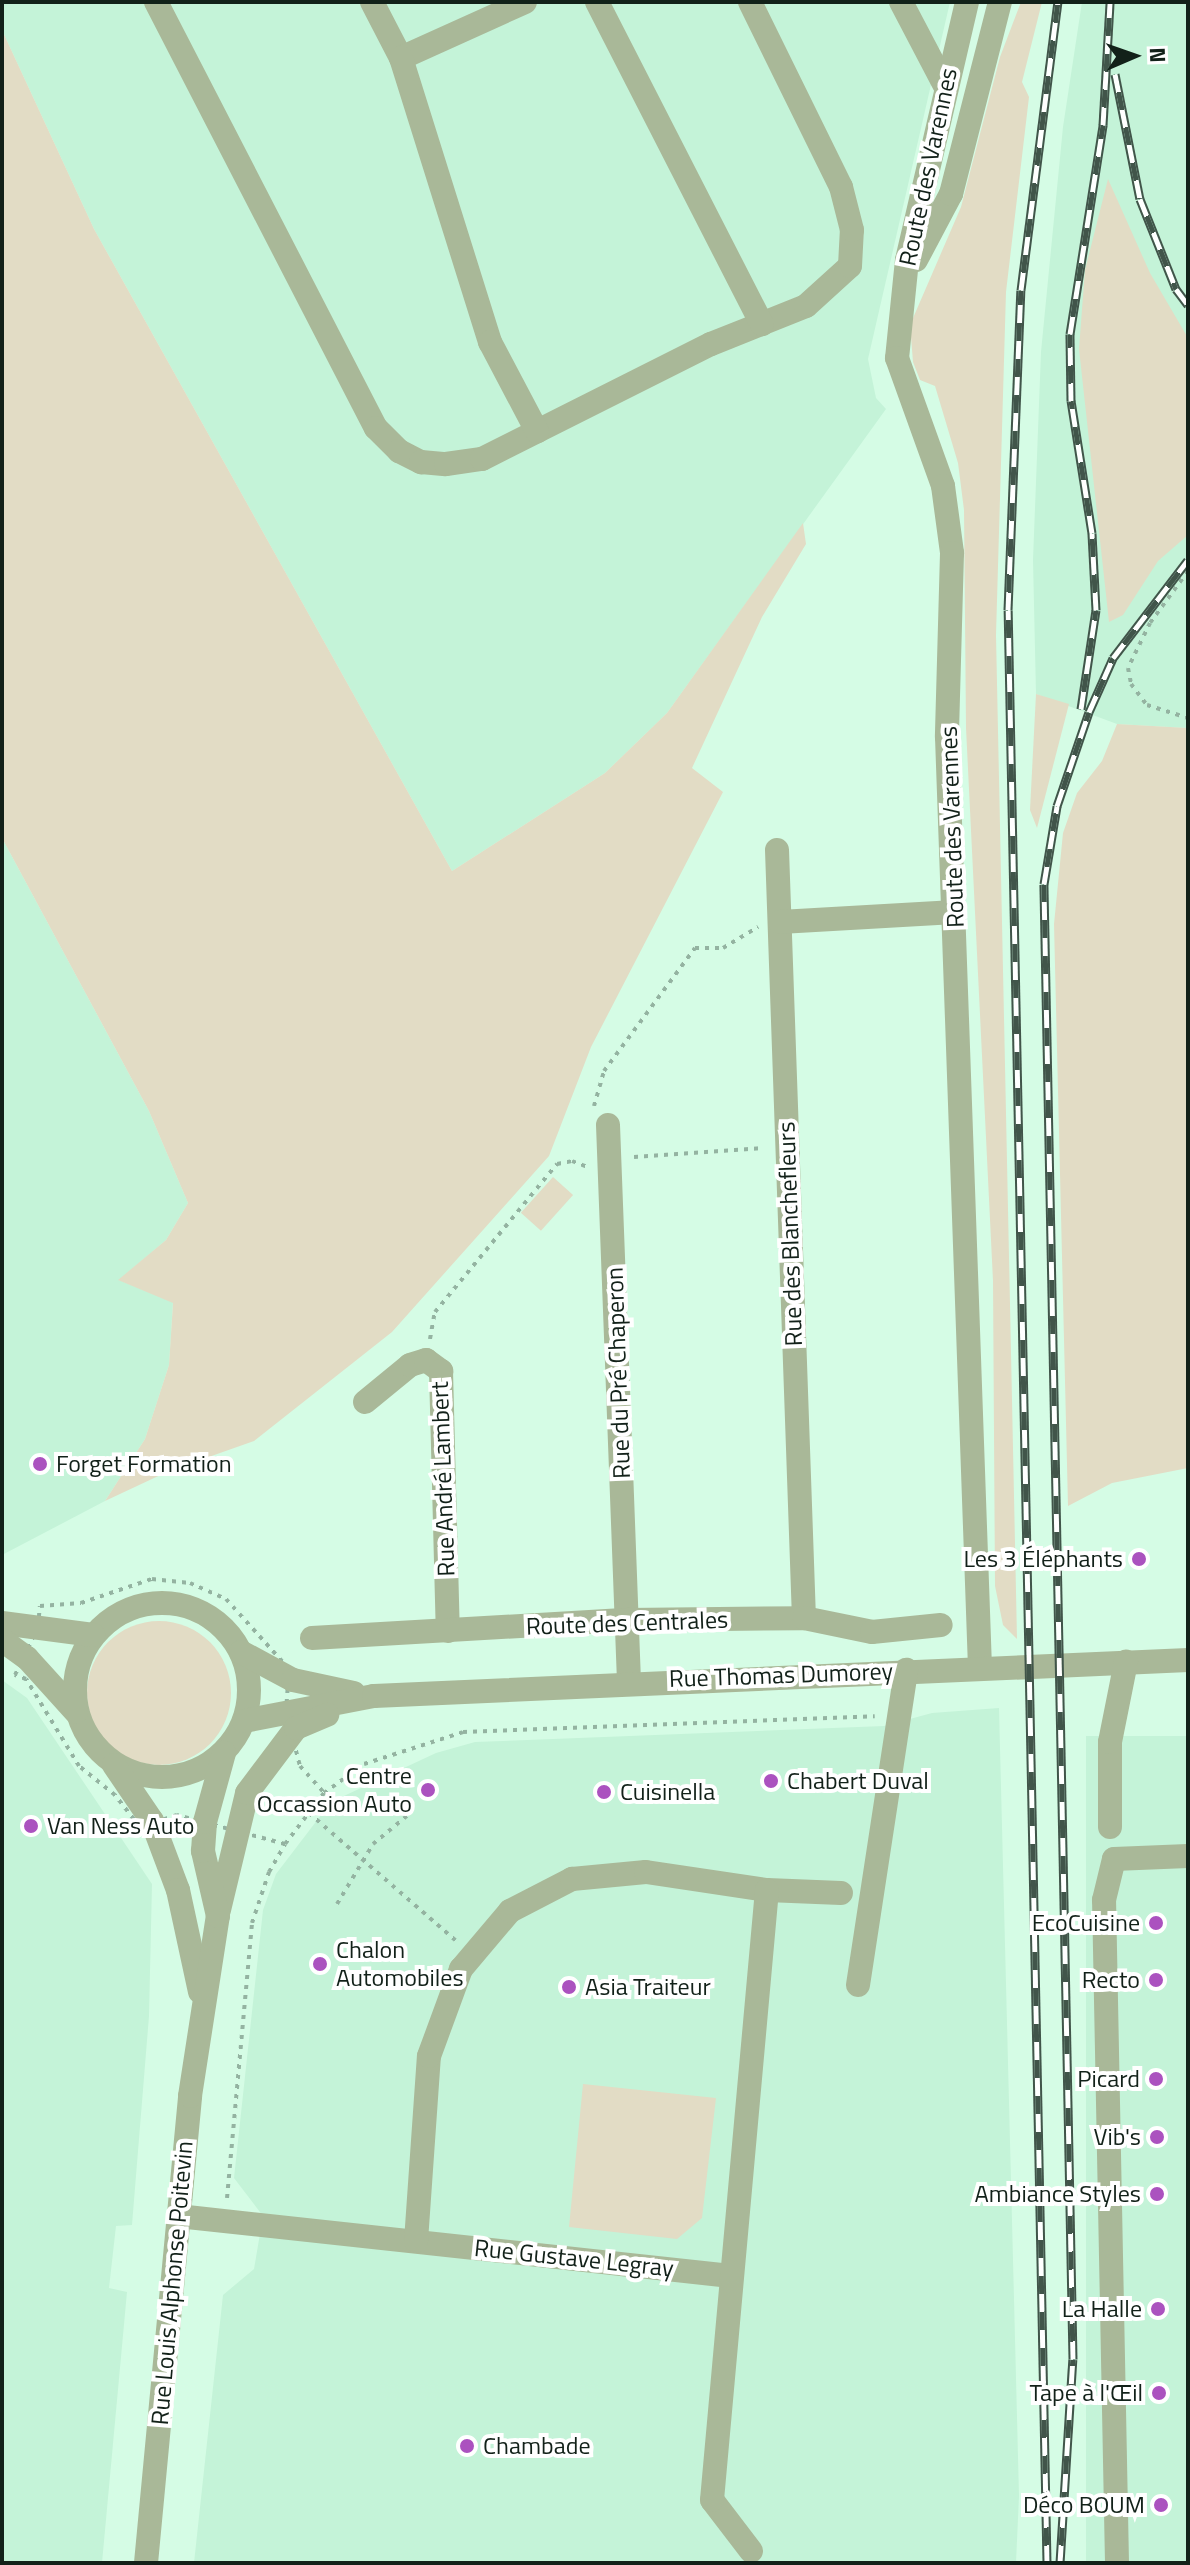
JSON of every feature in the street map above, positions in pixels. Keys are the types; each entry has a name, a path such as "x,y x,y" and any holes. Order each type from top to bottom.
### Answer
{"street":[{"path":"156,2 376,428 399,451 421,462 446,464 482,459 762,324 806,306 850,266 852,230 841,187 750,2"},
{"path":"372,2 401,58 490,342 537,431"},
{"path":"401,58 525,2"},
{"path":"597,2 762,324"},
{"path":"901,2 944,84"},
{"name":"Route des Varennes","path":"967,2 944,84 903,284 897,358 943,486 952,553 947,737 980,1667"},
{"path":"903,284 951,194 1000,2"},
{"name":"Rue des Blanchefleurs","path":"777,850 804,1618"},
{"path":"780,922 955,912"},
{"name":"Rue du Pré Chaperon","path":"600,1120 629,1681"},
{"name":"Rue André Lambert","path":"365,1402 410,1365 426,1360 441,1371 448,1631"},
{"path":"2,1640 27,1658 76,1712 90,1742 114,1765 141,1777 171,1778 200,1770 224,1753 244,1721 250,1686 241,1652 224,1628 200,1611 172,1602 142,1604 115,1615 93,1635 76,1671 76,1712"},
{"name":"Route des Centrales","path":"312,1638 627,1620 804,1618 872,1632 941,1625"},
{"path":"2,1623 93,1635"},
{"name":"Rue Thomas Dumorey","path":"241,1652 286,1678 374,1696 629,1681 1188,1660"},
{"path":"1110,1827 1110,1742 1126,1662"},
{"path":"858,1985 902,1715 906,1670"},
{"path":"244,1721 288,1723 374,1696"},
{"path":"218,1916 247,1793 288,1723"},
{"name":"Rue Louis Alphonse Poitevin","path":"146,2563 178,2216 203,2004 218,1916 203,1851 205,1822 224,1753"},
{"name":"Rue Louis Alphonse Poitevin","path":"114,1765 152,1821 178,1890 203,2004"},
{"path":"1117,2563 1104,1900 1114,1859 1188,1856"},
{"path":"416,2241 429,2056 461,1969 510,1911 572,1879 646,1872 767,1890 841,1893"},
{"path":"751,2551 712,2500 767,1890"},
{"name":"Rue Gustave Legray","path":"178,2216 731,2276"}],"path":[{"path":"1188,571 1150,623 1128,668 1131,684 1147,705 1188,718"},
{"path":"600,1120 604,1071 695,948 723,948 750,929 780,922"},
{"path":"426,1360 435,1312 557,1164 572,1161 597,1170 603,1161 636,1156 787,1147"},
{"path":"285,1844 177,1815 140,1827 115,1795 79,1766 26,1679 15,1675 27,1658 38,1627 40,1606 81,1603 152,1579 190,1583 226,1599 289,1669 286,1678 288,1723 300,1766 324,1793"},
{"path":"225,2221 252,1923 269,1872 285,1844 324,1793 364,1764 463,1732 902,1715"},
{"path":"309,1813 472,1955"},
{"path":"337,1904 373,1844 409,1814"}],"shaded area":[{"path":"2,2 950,2 868,359 876,398 886,409 667,713 605,773 452,871 94,229 2,30"},
{"path":"1021,2 1042,2 1022,82 1029,97 1006,292 996,635 1017,1639 1003,1625 995,1586 993,1281 966,728 964,510 958,463 935,386 920,380 913,362 910,325 961,207 1000,57"},
{"path":"1082,2 1188,2 1188,728 1117,724 1036,694 1033,560 1041,352 1063,127"},
{"path":"2,30 94,229 452,871 605,773 667,713 803,523 806,544 762,617 692,768 723,792 591,1047 549,1156 392,1332 254,1441 169,1471 105,1501 145,1439 169,1365 173,1303 118,1280 166,1240 188,1203 149,1111 2,838"},
{"path":"1108,179 1150,273 1188,338 1188,535 1158,561 1123,615 1109,622 1079,349 1085,270"},
{"path":"1036,694 1069,704 1037,828 1030,810"},
{"path":"1117,724 1188,728 1188,1468 1112,1483 1068,1506 1054,924 1063,833 1077,793 1102,761"},
{"path":"2,838 149,1111 188,1203 166,1240 119,1280 173,1302 169,1365 145,1439 105,1501 2,1555"},
{"path":"553,1177 573,1195 541,1231 521,1213"},
{"path":"159,1621 187,1626 210,1642 226,1665 231,1693 226,1721 210,1744 187,1760 159,1765 131,1760 108,1744 92,1721 87,1693 92,1665 108,1642 131,1626"},
{"path":"2,1680 27,1698 152,1884 149,2016 132,2225 116,2226 109,2288 127,2292 102,2563 2,2563"},
{"path":"999,1708 1019,2496 1016,2563 194,2563 223,2295 254,2269 263,2216 234,2178 263,1910 276,1874 331,1802 436,1753 475,1742 884,1726 932,1713"},
{"path":"1086,1736 1188,1736 1188,2563 1086,2563"},
{"path":"583,2084 716,2098 702,2218 677,2239 569,2227"}],"railway":[{"path":"1047,2563 1008,610 1021,290 1058,2"},
{"path":"1081,709 1096,610 1092,533 1071,401 1070,334 1103,125 1110,2"},
{"path":"1115,74 1140,199 1176,289 1188,305"},
{"path":"1060,2563 1073,2359 1044,884 1057,806 1089,712 1113,658 1188,560"}],"place":[{"name":"Forget Formation","path":"40,1464"},
{"name":"Les 3 Éléphants","path":"1139,1559"},
{"name":"Chabert Duval","path":"771,1781"},
{"name":"Centre Occassion Auto","path":"428,1790"},
{"name":"Cuisinella","path":"604,1792"},
{"name":"Van Ness Auto","path":"31,1826"},
{"name":"EcoCuisine","path":"1156,1923"},
{"name":"Chalon Automobiles","path":"320,1964"},
{"name":"Recto","path":"1156,1980"},
{"name":"Asia Traiteur","path":"569,1987"},
{"name":"Picard","path":"1156,2079"},
{"name":"Vib's","path":"1157,2137"},
{"name":"Ambiance Styles","path":"1157,2194"},
{"name":"La Halle","path":"1158,2309"},
{"name":"Tape à l'Œil","path":"1159,2393"},
{"name":"Chambade","path":"467,2446"},
{"name":"Déco BOUM","path":"1161,2505"}]}
